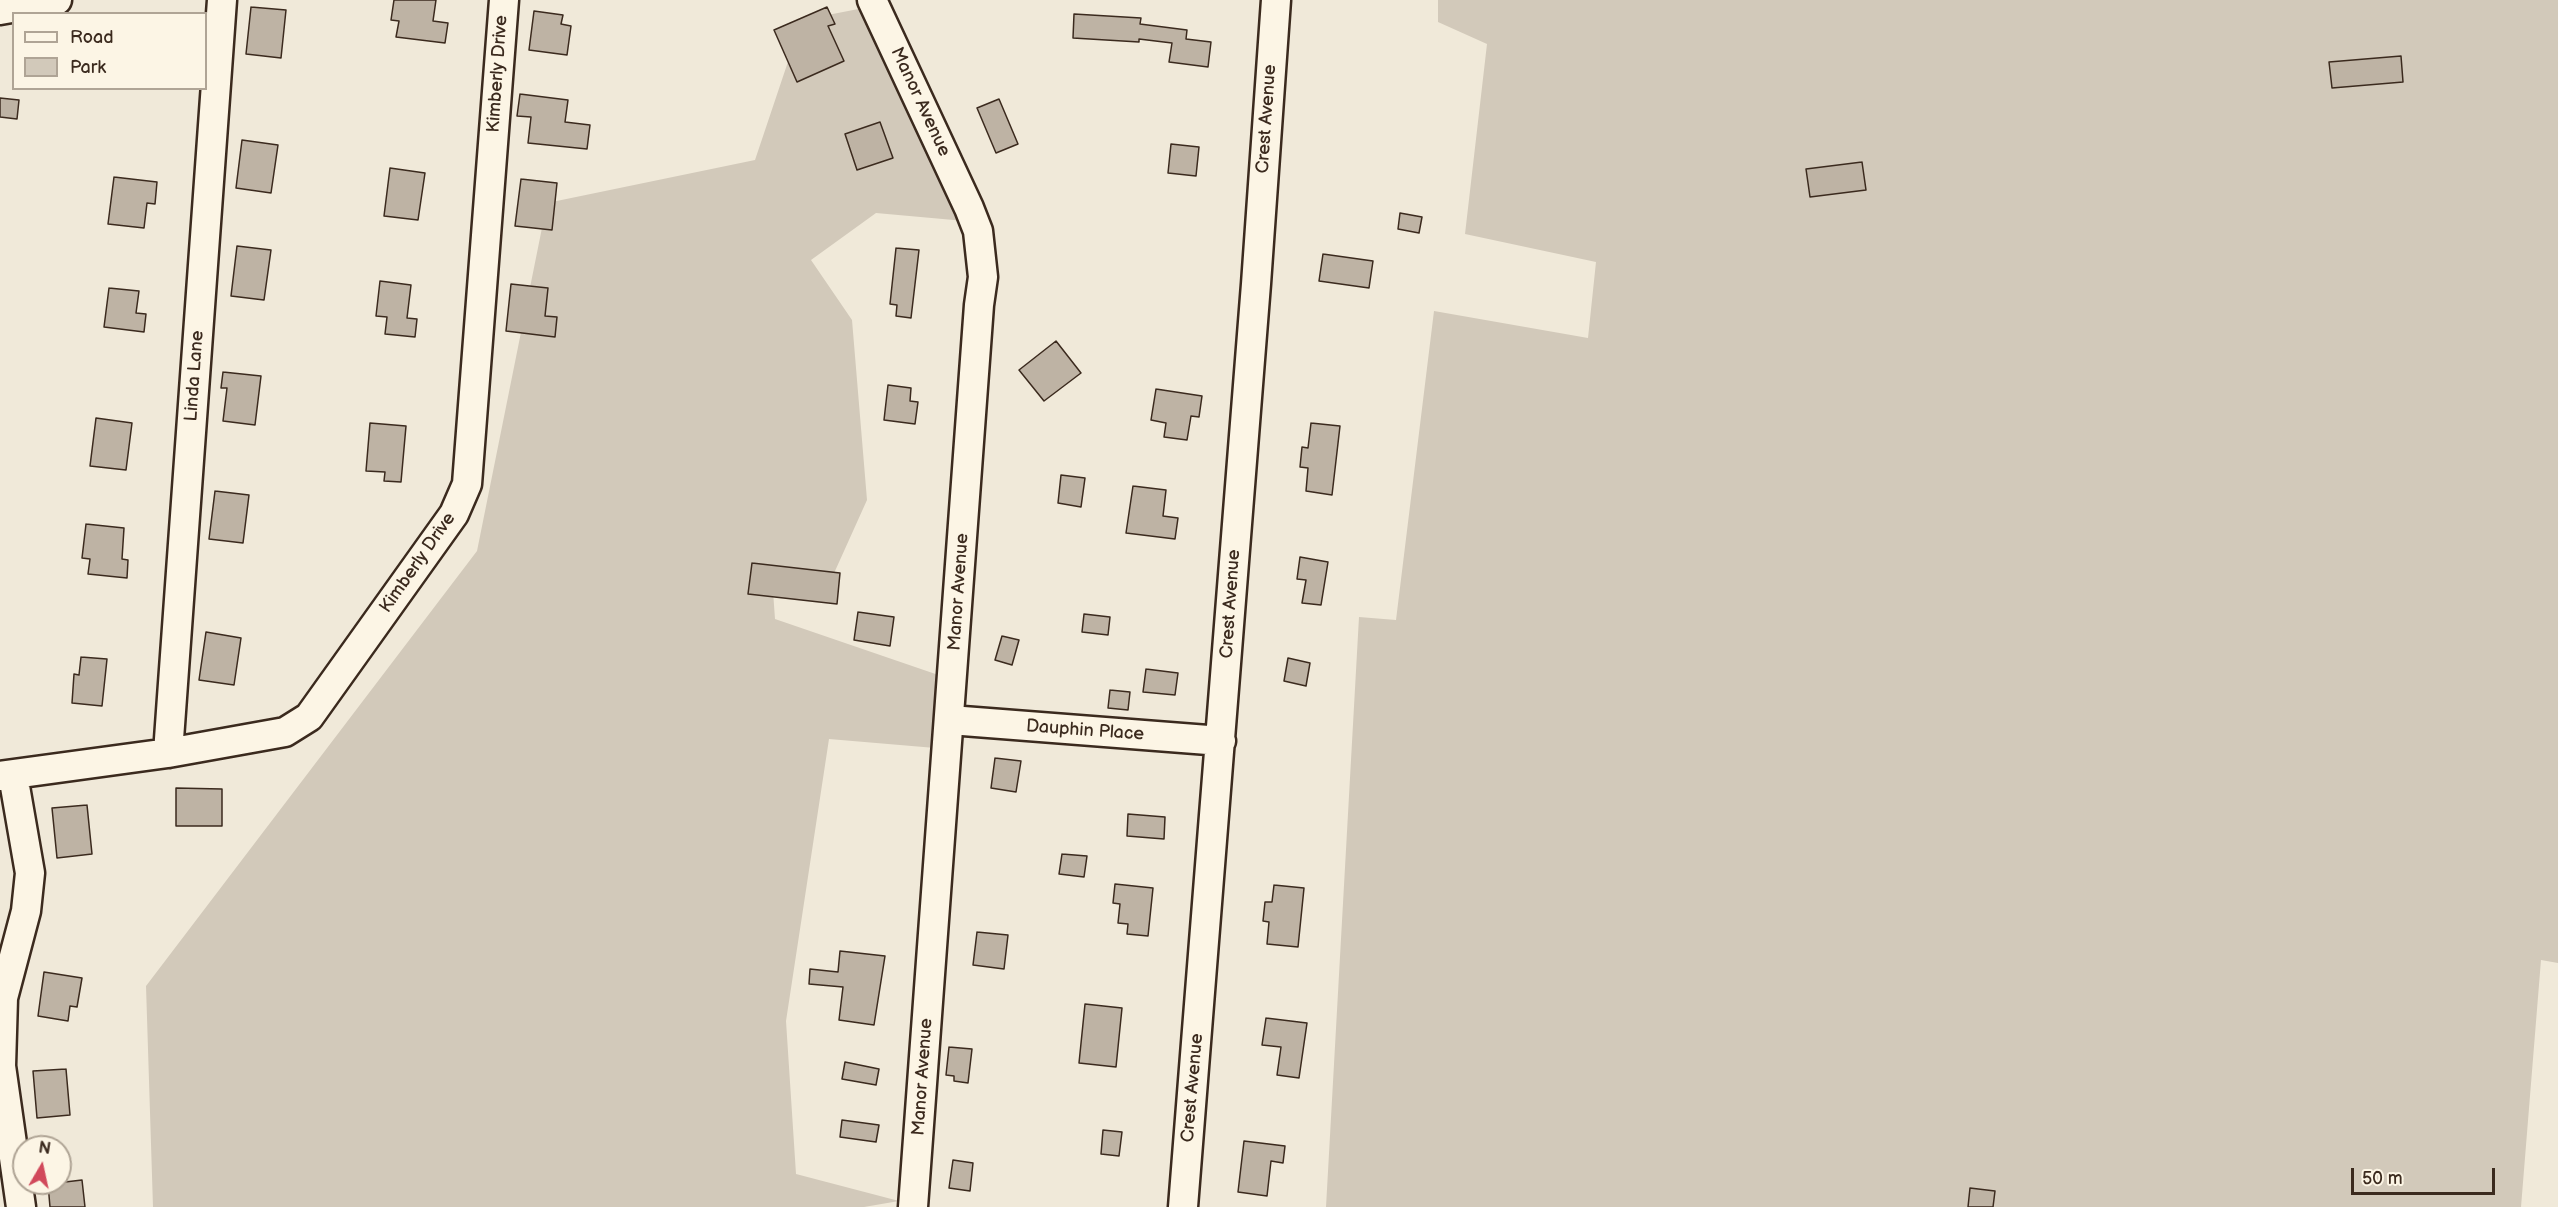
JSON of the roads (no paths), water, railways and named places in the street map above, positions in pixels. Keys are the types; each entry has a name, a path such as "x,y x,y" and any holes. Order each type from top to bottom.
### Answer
{"street":[{"path":"0,10 57,0"},
{"name":"Linda Lane","path":"168,753 222,0"},
{"name":"Kimberly Drive","path":"6,776 168,753 285,732 309,717 454,514 467,484 504,0"},
{"name":"Manor Avenue","path":"872,0 969,208 978,231 983,277 978,317 913,1207"},
{"name":"Crest Avenue","path":"1183,1207 1221,741 1276,0"},
{"name":"Dauphin Place","path":"950,720 1221,741"},
{"path":"6,776 30,873 26,911 3,998 1,1066 21,1207"}]}
